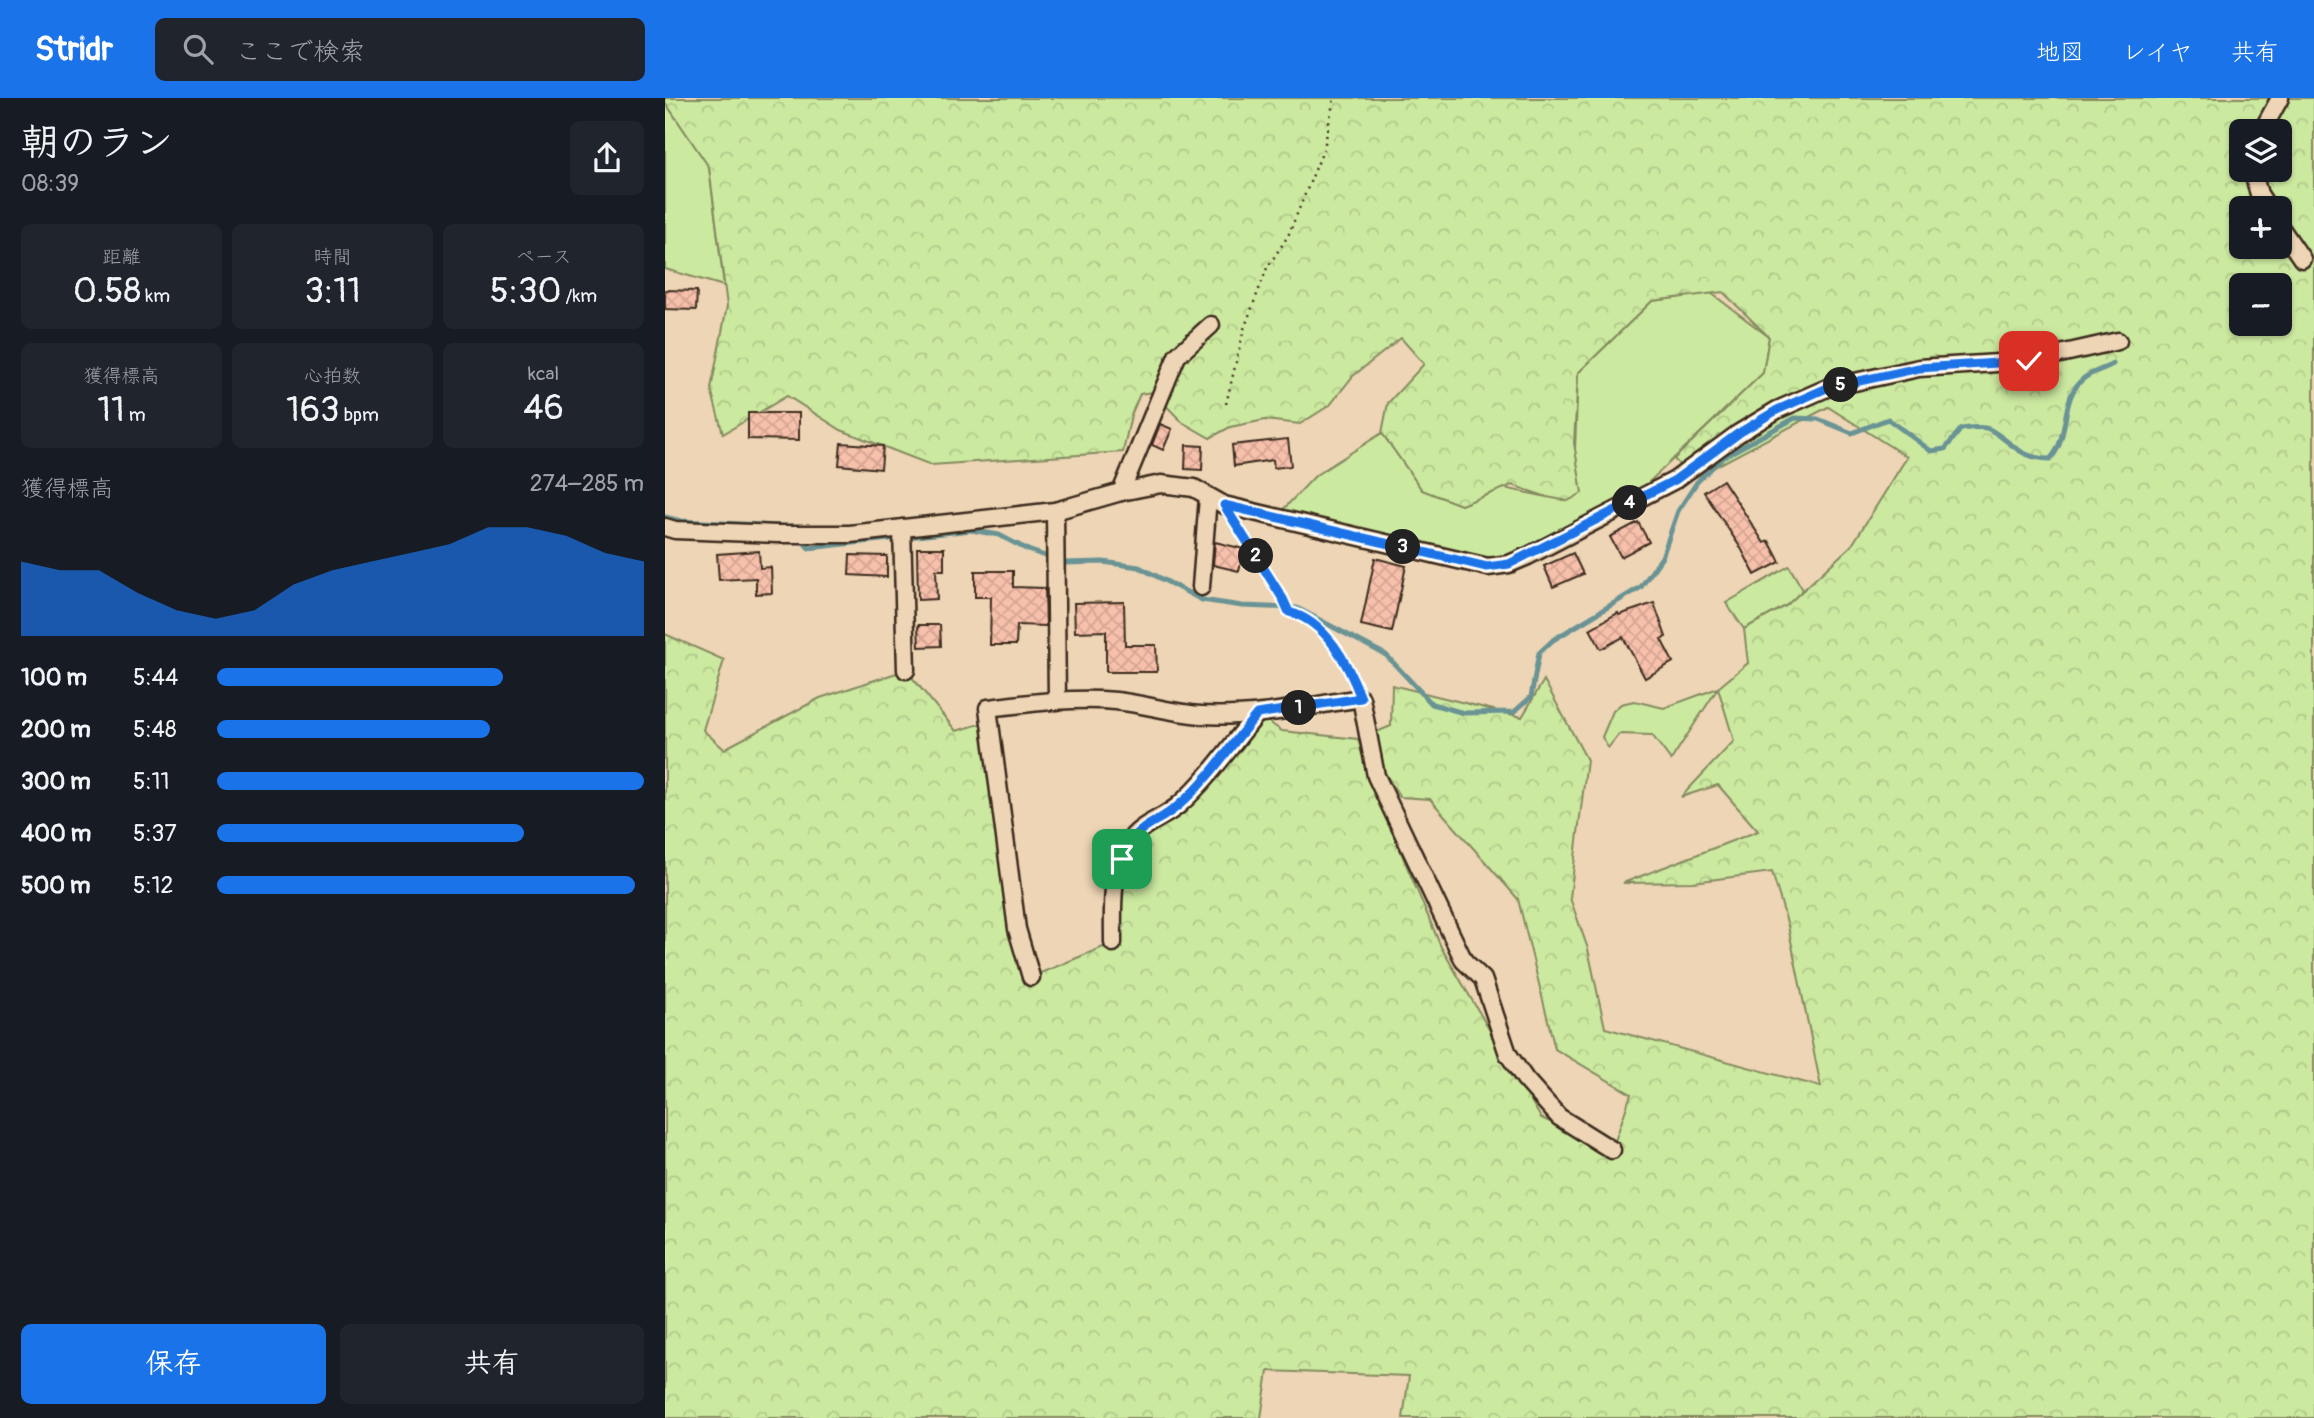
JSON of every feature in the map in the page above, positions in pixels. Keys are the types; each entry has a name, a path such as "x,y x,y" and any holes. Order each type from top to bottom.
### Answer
{"street":[{"path":"2269,119 2280,98"},
{"path":"2292,244 2302,259"},
{"path":"1121,492 1177,356 1211,325"},
{"path":"665,527 674,530 777,534 850,534 1055,511 1121,492 1161,484 1194,488 1224,505 1487,567 1509,564 1675,480 1739,433 1777,410 1827,388 1919,368 2029,361 2118,341"},
{"path":"1201,587 1209,496"},
{"path":"1055,511 1057,701"},
{"path":"902,528 906,670"},
{"path":"1031,978 1017,929 988,708 1057,701 1117,701 1201,715 1257,714 1361,698 1376,776 1464,961 1483,979 1508,1054 1525,1079 1559,1117 1612,1150"},
{"path":"1113,943 1113,898 1119,866 1128,843 1141,829 1178,806 1257,714"}],"path":[{"path":"1226,404 1244,329 1267,268 1289,236 1324,148 1334,98"},
{"path":"1224,505 1289,612 1308,621 1338,648 1349,666 1361,698"}],"green space":[{"path":"665,98 2314,98 2314,1418 1403,1418 1409,1376 1268,1371 1261,1418 665,1418 665,634 724,660 703,730 724,749 820,698 906,670 956,731 990,721 1031,977 1113,943 1122,859 1202,781 1257,714 1282,731 1358,739 1370,779 1441,947 1541,1118 1612,1150 1631,1094 1555,1049 1518,899 1430,799 1400,797 1383,770 1374,733 1391,726 1392,685 1522,717 1544,680 1587,760 1570,898 1588,949 1605,1028 1821,1087 1788,926 1772,872 1693,882 1623,883 1758,831 1718,785 1681,797 1734,741 1718,688 1748,663 1744,629 1786,606 1852,545 1907,457 1828,407 1692,479 1674,459 1763,373 1769,337 1723,292 1652,301 1578,373 1574,443 1582,493 1568,501 1512,485 1461,505 1422,490 1382,433 1388,403 1424,364 1401,338 1353,376 1330,405 1300,424 1265,420 1230,427 1210,438 1182,422 1153,392 1140,394 1131,415 1123,452 931,465 841,430 787,396 723,434 711,389 727,306 709,167 665,102"},
{"path":"665,102 709,167 724,286 665,269"},
{"path":"1711,293 1769,337 1763,373 1646,485 1509,564 1276,517 1316,475 1382,433 1422,490 1461,505 1504,488 1547,497 1581,493 1575,450 1578,373 1652,301"},
{"path":"1789,566 1803,590 1786,606 1744,629 1726,603"},
{"path":"1718,688 1671,760 1652,735 1619,734 1608,748 1602,737 1613,711 1621,704 1634,701 1664,708"}],"building":[{"path":"665,290 697,291 696,310 665,309"},
{"path":"748,413 799,413 799,440 748,439"},
{"path":"1160,424 1172,429 1163,450 1152,445"},
{"path":"1288,439 1291,466 1274,468 1273,460 1234,466 1232,445"},
{"path":"841,443 883,446 881,469 839,465"},
{"path":"1186,445 1203,446 1202,470 1185,469"},
{"path":"1723,480 1764,543 1769,541 1780,562 1755,575 1704,492"},
{"path":"1638,522 1649,542 1621,557 1610,537"},
{"path":"1215,542 1244,549 1239,571 1213,565"},
{"path":"917,548 944,548 944,570 936,570 937,599 918,600"},
{"path":"759,551 760,568 771,567 772,593 756,594 756,578 719,580 717,554"},
{"path":"1573,553 1583,574 1553,587 1544,566"},
{"path":"850,555 887,556 887,577 849,575"},
{"path":"1375,558 1406,566 1392,632 1361,625"},
{"path":"975,571 1013,571 1013,587 1045,588 1046,626 1017,625 1016,645 990,645 991,597 975,597"},
{"path":"1124,602 1125,645 1156,645 1157,672 1106,672 1106,631 1075,632 1074,603"},
{"path":"1654,603 1666,637 1661,639 1673,662 1645,678 1623,637 1601,649 1590,629 1618,613 1619,615"},
{"path":"918,625 940,625 941,646 919,647"}],"waterway":[{"path":"799,537 809,548 971,530 999,535 1028,550 1065,563 1103,562 1139,567 1202,600 1242,606 1297,608 1386,655 1432,704 1464,713 1514,712 1531,697 1539,653 1553,640 1641,587 1662,557 1678,511 1697,482 1723,457 1795,418 1818,419 1852,433 1888,419 1931,451 1945,449 1961,429 1986,428 2023,453 2050,459 2061,440 2068,407 2076,387 2086,377 2113,364"},
{"path":"665,517 681,521 780,526"}],"route":[{"path":"1122,859 1128,843 1141,829 1178,806 1257,714 1361,698 1349,666 1338,648 1308,621 1289,612 1224,505 1487,567 1509,564 1675,480 1739,433 1777,410 1827,388 1919,368 2029,361"}]}
